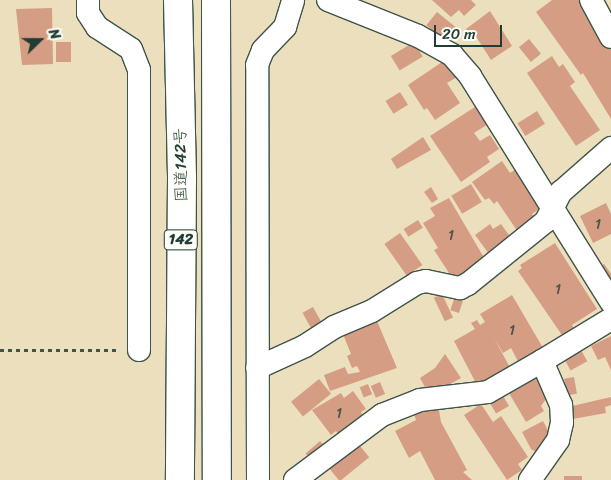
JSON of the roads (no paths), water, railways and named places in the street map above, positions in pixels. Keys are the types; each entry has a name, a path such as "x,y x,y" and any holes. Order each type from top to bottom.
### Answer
{"highway":[{"name":"国道142号","path":"178,0 182,179 180,480"},
{"name":"142","path":"216,0 217,480"}],"street":[{"path":"88,0 88,13 96,26 131,50 139,70 139,350"},
{"path":"258,480 257,65 263,50 285,27 293,0"},
{"path":"328,0 386,22 452,55 470,76 554,206 565,230 611,302"},
{"path":"591,0 611,37"},
{"path":"257,368 305,346 334,327 372,311 417,283 426,281 460,288 468,284 530,236 546,221 561,192 611,148"},
{"path":"295,480 382,415 420,400 488,392 611,319"},
{"path":"530,480 558,440 562,422 561,405 542,361"}]}
